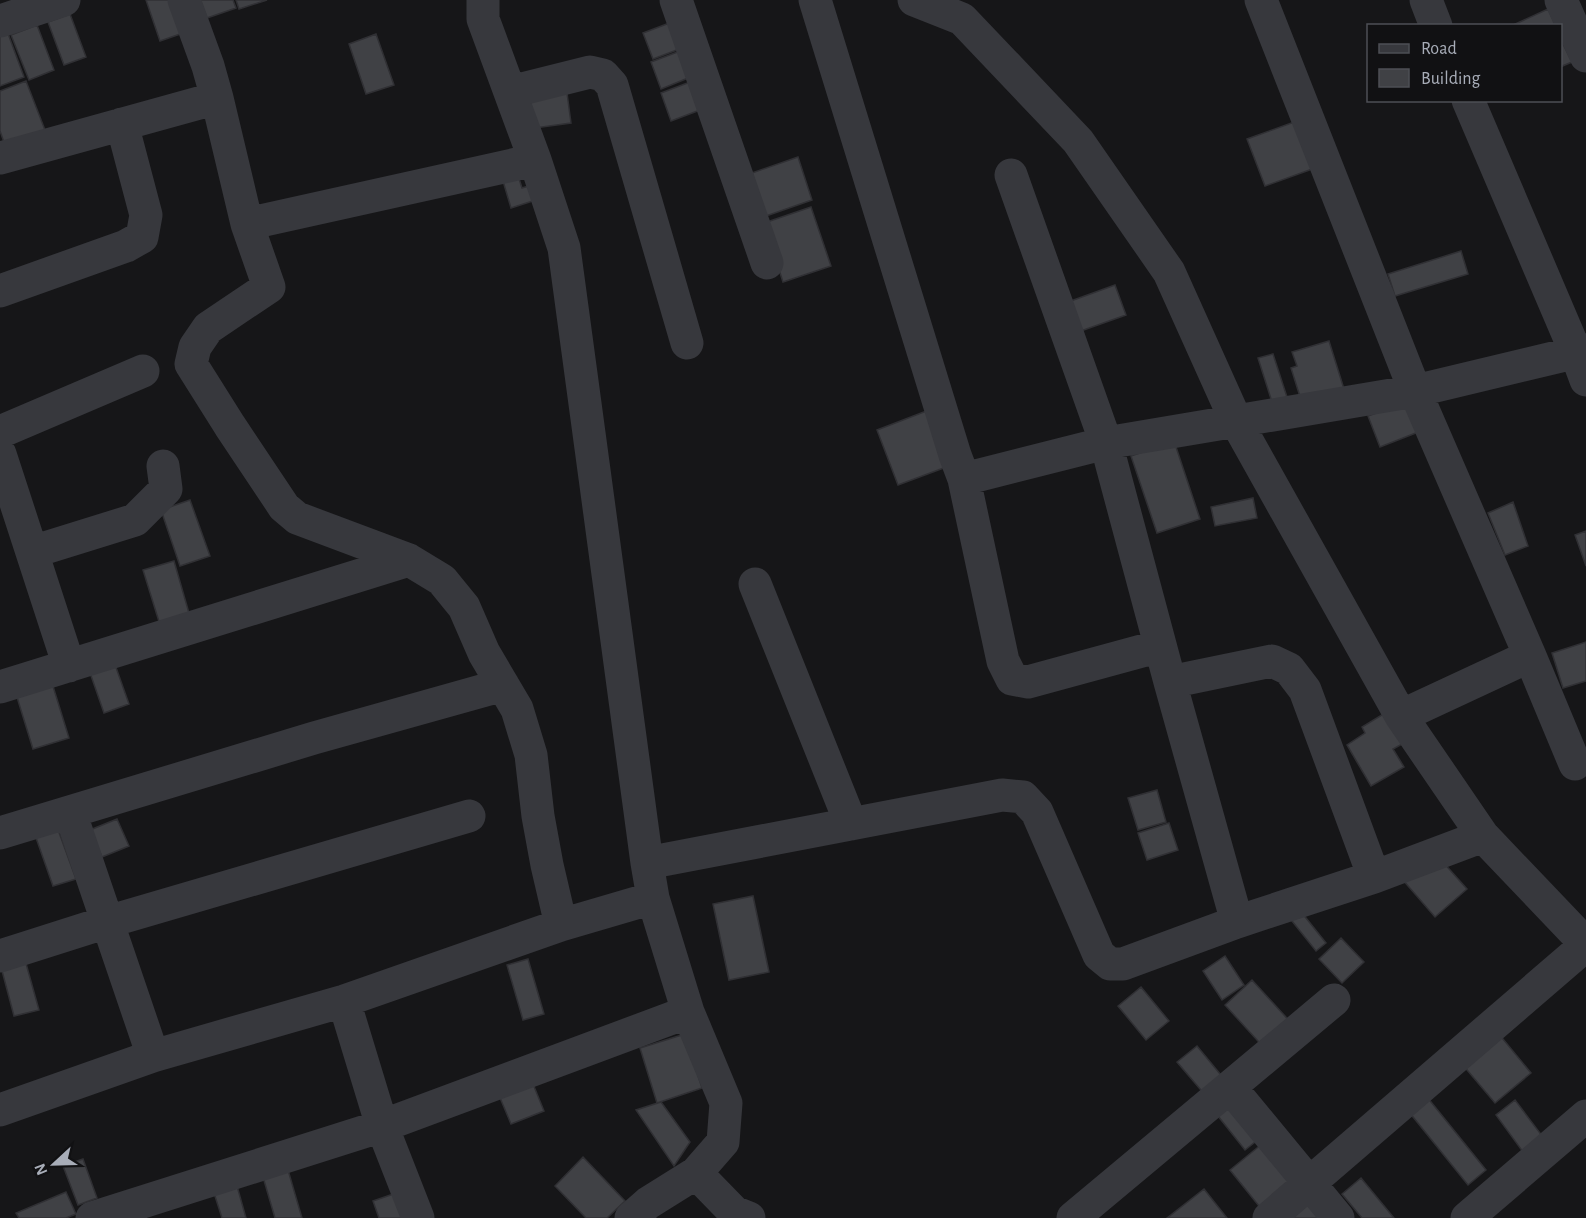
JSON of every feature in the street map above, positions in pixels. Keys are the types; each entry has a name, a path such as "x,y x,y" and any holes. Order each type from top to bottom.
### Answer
{"street":[{"path":"0,21 64,0"},
{"path":"184,0 208,66 247,224 269,286 208,328 195,347 191,364 284,507 297,518 408,561 442,580 464,607 484,653 517,709 531,754 538,816 561,925"},
{"path":"483,0 483,19 535,160 564,248 653,898 688,1012 726,1103 723,1142 696,1173 648,1203 631,1218"},
{"path":"676,0 767,263"},
{"path":"815,0 964,479 1003,661 1012,679 1028,682 1160,646"},
{"path":"914,0 960,10 1078,141 1169,272 1236,420 1401,716 1483,836 1586,944 1269,1218"},
{"path":"1261,0 1415,391 1575,764"},
{"path":"1426,0 1435,24"},
{"path":"1561,0 1586,56"},
{"path":"510,92 590,72 603,75 612,85 687,343"},
{"path":"0,158 217,98"},
{"path":"964,479 1106,443 1583,361 1469,102"},
{"path":"0,291 126,246 142,237 146,215 122,124"},
{"path":"247,224 535,160"},
{"path":"1011,175 1106,443 1237,922"},
{"path":"0,432 143,371"},
{"path":"0,454 69,666"},
{"path":"32,552 135,520 166,489 163,466"},
{"path":"0,687 408,561"},
{"path":"755,584 851,824"},
{"path":"1401,716 1530,656"},
{"path":"1170,682 1272,662 1289,669 1305,690 1374,877"},
{"path":"0,833 315,738 504,685"},
{"path":"647,863 1002,795 1023,797 1037,812 1099,955 1110,964 1123,964 1237,922 1374,877 1483,836"},
{"path":"70,812 153,1056"},
{"path":"0,956 107,922 469,816"},
{"path":"0,1110 153,1056 345,1001 561,925 653,898"},
{"path":"1072,1218 1334,1000"},
{"path":"345,1001 382,1126 418,1218"},
{"path":"92,1218 382,1126 688,1012"},
{"path":"1230,1087 1338,1218"},
{"path":"1467,1218 1586,1116"},
{"path":"696,1173 734,1212 749,1218"}],"building":[{"path":"146,0 179,0 189,31 160,41"},
{"path":"200,0 233,0 236,8 207,18"},
{"path":"236,0 267,0 239,9"},
{"path":"1548,9 1555,24 1515,24"},
{"path":"70,14 86,57 64,65 48,22"},
{"path":"680,19 690,45 653,59 643,33"},
{"path":"37,25 54,70 29,80 11,35"},
{"path":"6,28 24,77 0,86 0,30"},
{"path":"376,34 394,85 366,94 349,44"},
{"path":"1562,42 1572,62 1562,66"},
{"path":"688,48 698,74 661,89 651,62"},
{"path":"698,79 708,107 671,121 661,93"},
{"path":"26,81 45,130 5,145 0,131 0,91"},
{"path":"567,93 571,123 535,128 530,99"},
{"path":"1297,121 1315,168 1265,186 1247,139"},
{"path":"798,157 812,200 766,216 752,173"},
{"path":"515,166 522,188 538,183 542,198 511,208 500,171"},
{"path":"811,207 831,266 783,282 764,223"},
{"path":"1461,251 1468,274 1395,296 1388,274"},
{"path":"1115,285 1126,315 1078,332 1068,302"},
{"path":"1329,341 1344,389 1302,403 1291,368 1297,366 1292,352"},
{"path":"1273,354 1287,397 1272,402 1258,358"},
{"path":"1414,399 1426,429 1380,447 1368,416"},
{"path":"929,410 949,466 898,485 877,430"},
{"path":"1174,441 1200,519 1157,533 1131,456"},
{"path":"1253,498 1257,518 1215,526 1211,507"},
{"path":"190,500 210,556 180,566 161,510"},
{"path":"1513,502 1528,546 1505,555 1488,513"},
{"path":"1586,531 1586,566 1575,535"},
{"path":"174,561 191,620 161,628 143,570"},
{"path":"1586,642 1586,681 1563,688 1552,653"},
{"path":"113,659 129,704 104,713 88,667"},
{"path":"52,683 69,738 33,749 16,694"},
{"path":"1385,713 1404,743 1393,749 1404,767 1371,786 1347,745 1365,733 1362,727"},
{"path":"1157,790 1166,822 1138,830 1128,798"},
{"path":"117,819 129,846 102,857 90,830"},
{"path":"1169,823 1178,850 1147,860 1138,833"},
{"path":"57,827 76,879 53,886 35,835"},
{"path":"1442,861 1467,889 1435,917 1402,879"},
{"path":"753,896 769,972 729,980 713,904"},
{"path":"1298,908 1326,943 1316,951 1288,916"},
{"path":"1341,938 1364,962 1342,983 1319,959"},
{"path":"1225,956 1244,985 1222,1000 1203,971"},
{"path":"528,959 544,1014 523,1020 507,965"},
{"path":"25,960 39,1010 14,1016 1,967"},
{"path":"1252,980 1295,1027 1268,1052 1225,1005"},
{"path":"1141,987 1169,1021 1146,1040 1118,1006"},
{"path":"1498,1033 1531,1073 1495,1103 1462,1064"},
{"path":"685,1034 702,1088 657,1103 640,1048"},
{"path":"1197,1046 1225,1080 1206,1096 1177,1062"},
{"path":"531,1079 544,1111 511,1124 498,1093"},
{"path":"1232,1096 1264,1135 1245,1150 1214,1111"},
{"path":"1427,1097 1486,1170 1468,1185 1409,1112"},
{"path":"1515,1100 1546,1141 1526,1156 1496,1115"},
{"path":"661,1102 690,1142 674,1166 636,1110"},
{"path":"1268,1139 1301,1181 1263,1211 1230,1170"},
{"path":"583,1157 625,1201 607,1218 586,1218 555,1186"},
{"path":"83,1159 97,1198 78,1205 63,1166"},
{"path":"288,1170 302,1218 275,1218 263,1177"},
{"path":"1361,1178 1394,1218 1362,1218 1342,1194"},
{"path":"237,1186 246,1218 222,1218 214,1193"},
{"path":"1204,1189 1227,1218 1167,1218"},
{"path":"402,1191 412,1218 379,1218 373,1201"},
{"path":"66,1192 76,1214 66,1218 19,1218 16,1213"},
{"path":"1309,1198 1327,1218 1288,1218"}]}
